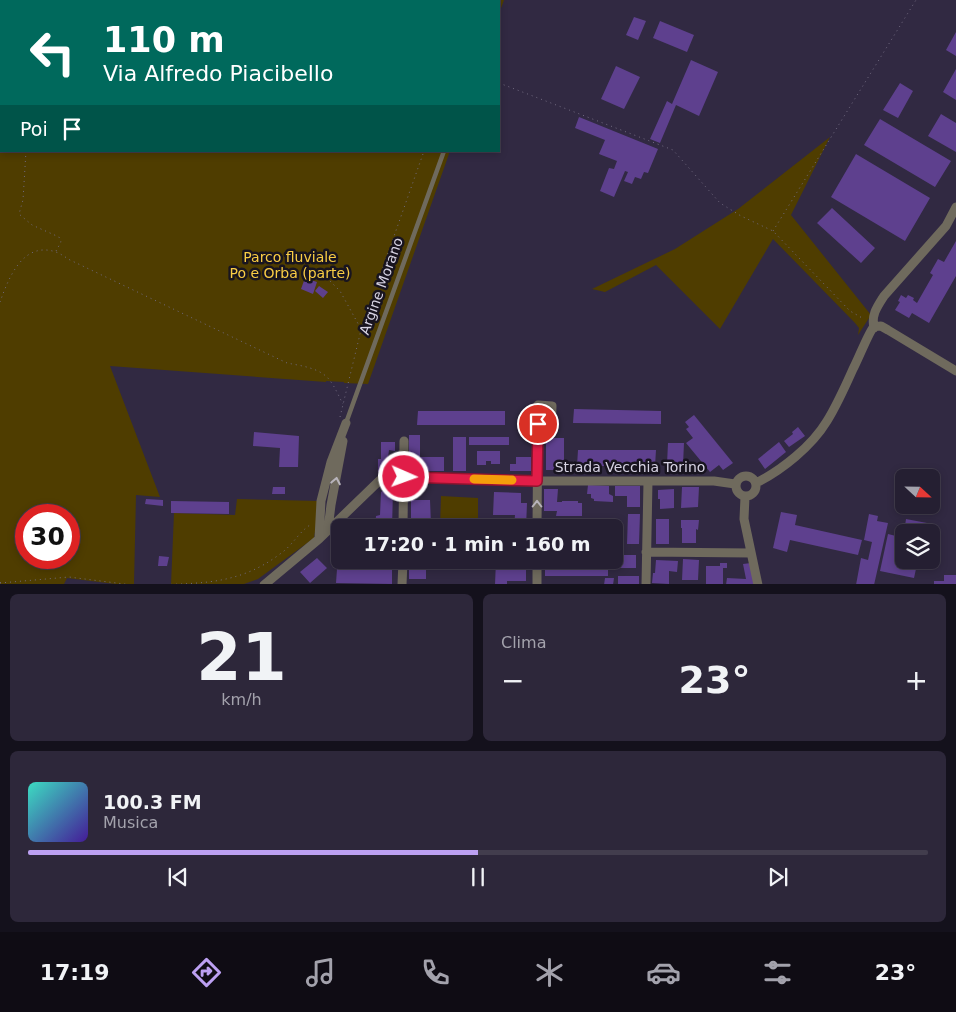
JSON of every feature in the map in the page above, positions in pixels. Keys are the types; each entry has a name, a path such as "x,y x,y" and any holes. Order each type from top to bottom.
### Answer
{"street":[{"path":"874,328 872,319 876,308 884,296 946,226 956,207"},
{"path":"756,483 769,476 794,457 810,444 819,433 864,348 869,334 874,328 881,326 956,371"},
{"path":"537,519 538,405 552,406 551,434"},
{"name":"Argine Morano","path":"319,539 321,502 343,424"},
{"name":"Argine Morano","path":"328,529 342,449 343,424"},
{"path":"403,519 404,441"},
{"path":"745,476 751,478 756,483 752,495 745,497 737,493 735,484 739,478 745,476"},
{"name":"Strada Vecchia Torino","path":"264,584 319,539 380,480 404,477 537,481 714,481 735,484"},
{"path":"646,584 648,480"},
{"path":"745,497 744,519 758,584"},
{"path":"646,552 751,553"},
{"path":"402,584 403,569"},
{"path":"537,569 537,584"}],"lane":[{"name":"Argine Morano","path":"343,424 444,152"}],"path":[{"path":"772,231 916,0"},
{"path":"500,83 673,150 720,203 772,231 850,311 874,328"},
{"path":"26,152 23,200 19,214 32,225 59,237 61,242 56,252"},
{"path":"343,424 343,404 361,330 424,152"},
{"path":"0,302 13,272 21,261 29,254 39,250 56,252 287,363 310,368 321,373 330,380 343,404"},
{"path":"323,274 340,291 361,330"},
{"path":"156,584 221,581 246,574 283,552 305,528 320,519"},
{"path":"0,583 69,577 132,584"}],"green space":[{"name":"Parco fluviale Po e Orba (parte)","path":"500,0 504,0 500,11"},
{"path":"830,137 791,215 871,315 858,335 859,328 855,323 773,239 720,329 656,265 605,292 592,289 675,249 738,209"},
{"name":"Parco fluviale Po e Orba (parte)","path":"0,152 450,152 368,384 110,366 160,497 136,495 134,584 115,584 67,578 64,584 0,584"},
{"path":"441,496 478,498 478,519 440,519"},
{"path":"237,499 320,501 314,538 258,579 244,584 171,584 174,513 235,515"}],"building":[{"path":"634,17 646,21 638,40 626,35"},
{"path":"660,21 694,35 687,52 653,38"},
{"path":"956,32 956,56 946,50"},
{"path":"691,60 718,72 699,116 676,105 660,143 650,139 667,101 672,104"},
{"path":"616,66 640,77 624,109 601,99"},
{"path":"956,69 956,100 943,92"},
{"path":"900,83 913,91 898,118 883,110"},
{"path":"941,114 956,123 956,152 928,136"},
{"path":"579,117 658,149 648,173 644,172 641,179 635,177 632,184 624,181 628,172 625,171 614,197 600,191 609,168 614,169 617,161 599,154 605,140 575,128"},
{"path":"880,119 951,161 935,187 864,145"},
{"path":"856,154 930,198 905,241 831,197"},
{"path":"832,208 875,248 861,263 817,223"},
{"path":"956,241 956,276 929,323 912,313 909,318 895,310 900,302 898,301 901,295 906,298 908,295 914,298 913,300 917,303 933,275 930,273 938,259 944,262"},
{"path":"305,278 317,282 313,294 301,289"},
{"path":"319,286 328,292 323,298 315,291"},
{"path":"574,409 661,411 661,424 573,423"},
{"path":"418,411 505,411 505,425 417,425"},
{"path":"694,415 733,463 723,470 719,465 710,472 686,443 693,438 686,429 689,427 685,422"},
{"path":"798,427 805,436 789,447 784,441"},
{"path":"254,432 299,436 298,467 279,467 280,448 253,446"},
{"path":"409,435 420,435 420,457 444,457 444,471 409,471"},
{"path":"453,437 466,437 466,471 453,471"},
{"path":"469,437 509,437 509,445 469,445"},
{"path":"546,438 564,438 564,470 546,470"},
{"path":"381,442 395,442 395,451 389,450 388,458 396,459 395,472 378,472 378,459 381,459"},
{"path":"779,442 786,452 765,469 758,459"},
{"path":"668,443 684,443 683,465 667,464"},
{"path":"578,450 656,450 655,466 577,466"},
{"path":"477,451 500,451 500,464 491,464 491,461 486,461 486,465 477,465"},
{"path":"516,457 531,457 531,471 510,471 510,464 516,464"},
{"path":"588,485 609,486 609,494 613,496 613,502 594,501 591,498 591,494 587,494"},
{"path":"615,486 640,486 640,507 627,507 627,496 615,496"},
{"path":"273,487 285,487 285,494 272,494"},
{"path":"682,487 699,487 698,507 681,508"},
{"path":"544,489 558,489 557,502 578,501 578,503 582,503 582,516 556,516 557,511 544,511"},
{"path":"674,489 674,508 660,509 658,490"},
{"path":"393,490 392,519 376,519 376,516 380,515 381,492"},
{"path":"494,492 521,493 521,503 527,503 526,519 515,519 515,515 493,515"},
{"path":"146,499 163,500 163,506 145,504"},
{"path":"411,500 430,500 431,519 411,519"},
{"path":"171,501 229,502 229,514 171,513"},
{"path":"781,512 797,515 795,525 862,540 858,555 790,540 787,552 773,548"},
{"path":"628,514 640,514 639,544 627,544"},
{"path":"869,514 878,516 877,521 888,523 874,584 856,584 861,558 868,560 872,542 864,540"},
{"path":"656,519 669,519 669,544 656,544"},
{"path":"906,519 927,523 927,524 905,524"},
{"path":"681,520 699,520 698,530 696,529 696,543 682,543"},
{"path":"888,534 895,536 895,569 916,569 914,578 880,571"},
{"path":"623,555 636,555 636,568 623,568"},
{"path":"159,556 169,557 167,566 158,566"},
{"path":"317,558 327,568 310,583 300,572"},
{"path":"683,559 699,560 698,580 682,580"},
{"path":"656,560 678,561 677,572 669,571 669,584 652,583"},
{"path":"720,563 727,563 727,568 723,568 723,584 706,584 706,566 720,566"},
{"path":"751,563 756,584 726,584 727,578 746,579 743,564"},
{"path":"337,569 392,570 392,584 336,583"},
{"path":"409,569 426,569 426,579 409,579"},
{"path":"496,569 526,569 526,581 507,581 507,584 495,584"},
{"path":"545,569 608,569 608,576 545,576"},
{"path":"944,575 956,575 956,584 934,584 934,581 944,581"},
{"path":"618,576 639,576 639,584 618,584"},
{"path":"605,578 614,578 613,584 604,584"}],"slow traffic":[{"path":"474,479 512,480"}],"route":[{"path":"404,477 537,481 538,424"}]}
